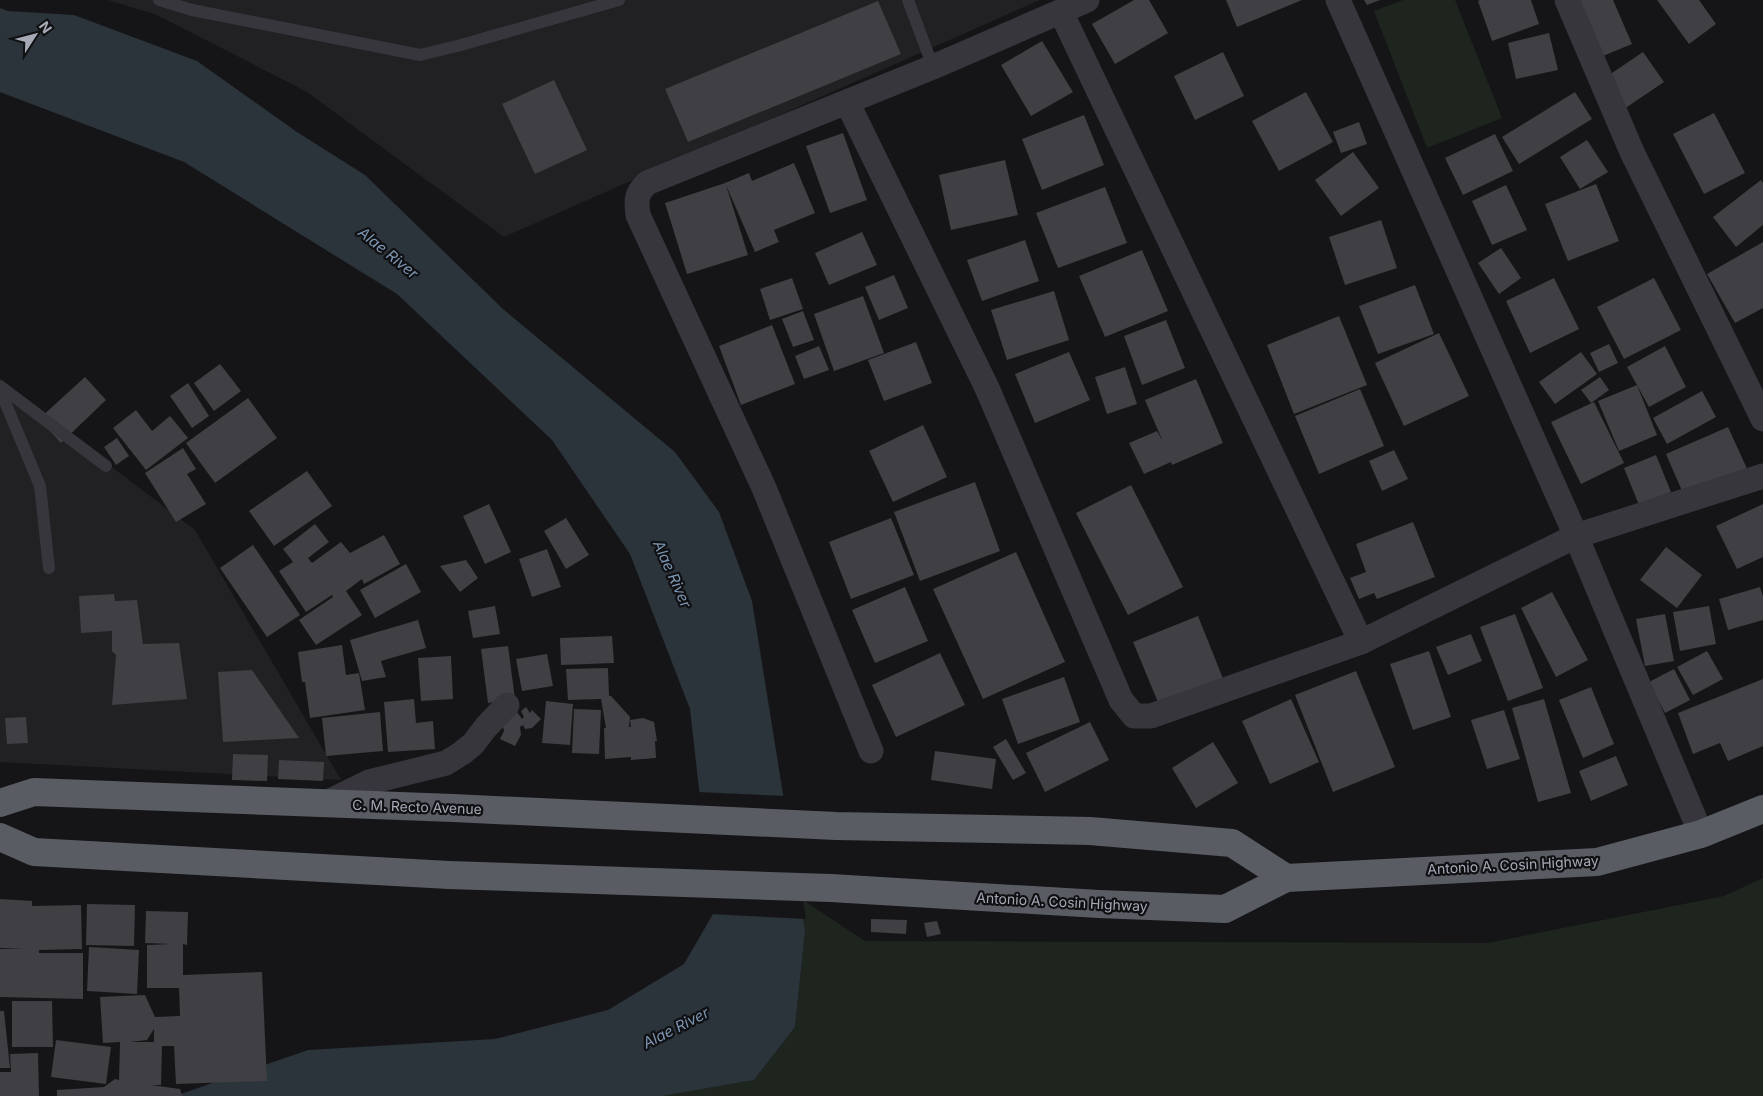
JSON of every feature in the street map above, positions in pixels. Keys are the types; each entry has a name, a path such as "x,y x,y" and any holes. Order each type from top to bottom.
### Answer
{"highway":[{"name":"C. M. Recto Avenue","path":"0,803 34,792 453,808 836,826 1090,831 1232,843 1286,878"},
{"name":"Antonio A. Cosin Highway","path":"0,837 34,852 449,876 831,888 1099,904 1225,909 1286,878 1598,862 1701,834 1763,809"}],"street":[{"path":"871,751 764,488 638,215 636,204 638,192 647,183 933,67 1087,0"},
{"path":"1338,0 1576,536 1701,834"},
{"path":"1567,0 1632,152 1763,419"},
{"path":"1061,12 1361,642"},
{"path":"847,102 987,388 1121,700 1134,716 1151,716 1361,642 1576,536 1763,476"},
{"path":"326,803 369,782 446,763 473,744 507,705"}],"lane":[{"path":"159,0 193,5 420,56 619,0"},
{"path":"908,0 933,67"},
{"path":"0,386 106,466"},
{"path":"0,390 40,486 49,568"}],"shaded area":[{"path":"108,0 1040,0 504,237 307,92 157,15"},
{"path":"1403,0 1455,0 1502,118 1427,148 1374,11"},
{"path":"0,380 30,405 195,530 341,780 0,762"},
{"path":"1763,878 1763,1096 657,1096 754,1080 795,1027 805,931 800,898 865,941 1488,943 1724,896"}],"water":[{"name":"Alae River","path":"0,8 8,11 74,15 197,61 297,132 365,175 503,309 675,452 719,512 752,601 805,931 795,1027 754,1080 662,1096 175,1096 308,1050 495,1039 608,1010 684,964 713,914 690,709 630,554 552,440 397,294 184,162 0,92"}],"pier":[{"path":"697,792 786,796 806,919 710,914"}],"building":[{"path":"1134,0 1149,0 1168,33 1115,64 1092,24"},
{"path":"1226,0 1302,0 1237,27"},
{"path":"1364,0 1380,0 1367,5"},
{"path":"1531,0 1539,24 1492,41 1478,1"},
{"path":"1573,0 1613,0 1632,44 1598,58"},
{"path":"1657,0 1699,0 1716,24 1689,44"},
{"path":"878,1 901,54 688,142 665,89"},
{"path":"1549,33 1558,70 1516,79 1508,43"},
{"path":"1042,41 1073,92 1031,116 1001,65"},
{"path":"1223,52 1244,96 1195,120 1174,76"},
{"path":"1643,52 1664,82 1624,109 1603,79"},
{"path":"554,80 587,150 535,174 502,104"},
{"path":"1306,92 1333,142 1279,171 1252,121"},
{"path":"1575,92 1592,119 1519,164 1502,137"},
{"path":"1714,113 1745,173 1704,194 1673,134"},
{"path":"1084,115 1104,165 1042,190 1022,139"},
{"path":"1359,122 1367,144 1341,153 1333,132"},
{"path":"843,133 867,200 830,213 806,146"},
{"path":"1495,134 1513,171 1463,195 1445,158"},
{"path":"1587,140 1608,172 1580,189 1560,157"},
{"path":"1353,152 1379,188 1341,216 1315,180"},
{"path":"1005,160 1018,215 951,230 939,175"},
{"path":"794,163 815,213 774,230 779,242 755,252 726,185 748,255 687,274 665,203 749,173 752,181"},
{"path":"1761,180 1763,183 1763,225 1736,247 1713,217"},
{"path":"1596,184 1619,241 1568,261 1545,204"},
{"path":"1506,185 1527,230 1492,245 1472,201"},
{"path":"1105,187 1127,243 1058,268 1036,213"},
{"path":"1381,220 1397,268 1345,285 1329,237"},
{"path":"862,232 877,265 829,285 815,253"},
{"path":"1025,240 1039,281 982,301 967,260"},
{"path":"1763,242 1763,308 1735,323 1707,274"},
{"path":"1501,248 1521,278 1499,294 1478,263"},
{"path":"1142,250 1168,311 1105,337 1079,276"},
{"path":"894,275 908,308 879,320 865,287"},
{"path":"792,278 803,309 770,320 760,289"},
{"path":"1554,278 1579,329 1530,353 1506,301"},
{"path":"1654,278 1681,330 1624,359 1597,307"},
{"path":"1415,285 1434,334 1378,354 1359,306"},
{"path":"1054,291 1069,340 1007,360 991,310"},
{"path":"863,296 884,353 834,371 814,314"},
{"path":"803,311 814,340 793,347 782,319"},
{"path":"1339,316 1367,385 1294,414 1267,345"},
{"path":"1166,320 1185,368 1142,385 1124,336"},
{"path":"772,325 795,384 741,405 719,346"},
{"path":"1439,333 1469,396 1404,426 1375,363"},
{"path":"916,342 932,383 884,401 868,360"},
{"path":"1609,344 1618,363 1599,372 1590,353"},
{"path":"819,346 829,370 804,379 795,356"},
{"path":"1665,346 1686,387 1649,407 1627,367"},
{"path":"1069,352 1090,400 1035,423 1015,374"},
{"path":"1581,352 1597,374 1555,404 1539,382"},
{"path":"220,364 241,391 214,411 194,383"},
{"path":"1125,367 1137,404 1107,414 1095,377"},
{"path":"85,377 106,400 61,443 39,419"},
{"path":"1600,377 1609,390 1591,403 1581,390"},
{"path":"1196,379 1223,443 1172,465 1171,462 1144,474 1129,443 1157,431 1163,442 1145,400"},
{"path":"188,383 209,416 192,428 170,396"},
{"path":"1637,385 1657,435 1619,451 1598,401"},
{"path":"1360,389 1384,446 1319,474 1295,416"},
{"path":"1702,391 1716,417 1667,444 1653,418"},
{"path":"248,398 277,438 215,483 186,443"},
{"path":"1594,402 1624,463 1581,484 1551,422"},
{"path":"136,410 152,431 170,416 188,438 146,470 113,428"},
{"path":"923,425 947,477 893,502 869,451"},
{"path":"1728,427 1749,473 1686,500 1666,454"},
{"path":"117,438 129,456 116,465 104,447"},
{"path":"183,448 196,469 187,474 206,504 176,522 145,473"},
{"path":"1394,450 1408,479 1382,491 1369,461"},
{"path":"1656,455 1671,492 1639,505 1624,468"},
{"path":"307,471 332,506 274,546 249,511"},
{"path":"975,482 1000,551 920,581 894,512"},
{"path":"1131,485 1183,587 1128,615 1076,513"},
{"path":"489,504 511,552 485,564 463,516"},
{"path":"1763,504 1763,557 1737,569 1716,526"},
{"path":"566,518 589,555 566,569 544,531"},
{"path":"891,518 914,575 851,599 829,542"},
{"path":"1413,522 1435,577 1377,599 1374,593 1359,599 1350,578 1366,572 1356,544"},
{"path":"315,524 329,542 308,558 312,563 341,542 350,553 384,535 400,564 364,584 362,579 346,591 362,615 316,645 299,620 333,597 332,595 306,612 279,571 293,562 283,549"},
{"path":"253,545 300,615 267,637 220,568"},
{"path":"1666,547 1702,575 1677,608 1640,580"},
{"path":"547,549 561,587 532,597 519,559"},
{"path":"1016,552 1065,662 983,699 933,589"},
{"path":"466,560 478,578 460,592 440,566"},
{"path":"406,564 421,592 375,618 360,590"},
{"path":"905,587 928,641 875,663 852,610"},
{"path":"1760,587 1763,596 1763,620 1728,630 1719,599"},
{"path":"1552,592 1588,660 1556,677 1521,608"},
{"path":"114,594 115,601 137,600 143,644 179,643 187,699 112,705 116,655 112,651 112,631 81,633 79,596"},
{"path":"495,606 500,634 473,638 468,611"},
{"path":"1709,606 1716,644 1680,651 1673,612"},
{"path":"1515,614 1543,688 1508,701 1480,627"},
{"path":"1665,614 1674,661 1645,666 1636,619"},
{"path":"1198,616 1224,681 1160,707 1133,642"},
{"path":"418,620 426,648 381,661 386,677 362,681 350,640"},
{"path":"1471,634 1482,661 1448,675 1436,647"},
{"path":"612,636 614,663 561,665 560,638"},
{"path":"342,645 346,675 359,673 365,710 310,718 305,682 302,682 298,652"},
{"path":"508,646 515,699 488,703 481,649"},
{"path":"1429,651 1451,717 1413,730 1390,664"},
{"path":"1707,651 1723,679 1693,695 1677,667"},
{"path":"940,653 965,705 896,737 872,685"},
{"path":"547,654 553,686 522,691 516,659"},
{"path":"451,656 453,699 421,701 418,658"},
{"path":"608,668 609,696 630,717 629,727 631,727 630,720 643,718 654,722 657,741 655,741 656,758 631,760 631,757 605,759 604,728 606,728 601,699 568,700 566,669"},
{"path":"1674,669 1690,700 1665,713 1649,682"},
{"path":"252,670 299,738 223,742 218,672"},
{"path":"1356,671 1395,767 1333,792 1295,695"},
{"path":"1064,677 1080,722 1018,744 1002,699"},
{"path":"1763,679 1763,746 1728,761 1720,743 1693,754 1678,713"},
{"path":"1591,687 1614,744 1583,758 1559,700"},
{"path":"414,699 416,723 433,721 435,749 388,752 384,702"},
{"path":"1291,699 1319,762 1270,784 1242,721"},
{"path":"1544,699 1571,793 1538,802 1512,708"},
{"path":"546,701 573,704 570,745 542,743"},
{"path":"513,706 522,719 524,717 521,711 526,707 530,713 532,710 541,719 532,728 525,729 523,725 520,727 521,735 515,746 500,739 504,731 499,709"},
{"path":"574,709 601,710 599,754 572,753"},
{"path":"1504,710 1520,759 1487,769 1471,720"},
{"path":"380,712 383,751 326,756 322,718"},
{"path":"26,717 28,743 7,744 5,718"},
{"path":"1090,722 1109,760 1045,792 1026,753"},
{"path":"1006,739 1026,773 1013,780 993,747"},
{"path":"1213,742 1238,783 1196,808 1172,768"},
{"path":"935,751 996,759 992,789 931,780"},
{"path":"233,754 268,755 267,781 232,780"},
{"path":"1616,756 1628,785 1591,801 1579,771"},
{"path":"279,760 324,762 323,781 278,779"},
{"path":"0,899 32,901 32,906 81,905 82,949 39,950 39,953 83,953 83,999 0,997 0,949 23,948 0,948"},
{"path":"87,904 135,905 134,946 86,945"},
{"path":"146,911 188,912 187,945 183,944 183,975 262,972 267,1081 176,1084 174,1046 162,1046 161,1085 151,1085 180,1089 182,1096 57,1096 57,1090 104,1087 115,1079 119,1080 120,1042 103,1043 100,997 145,995 155,1017 180,1016 179,988 147,988 147,945 172,944 145,943","holes":["154,1029 154,1042 130,1042 147,1040"]},
{"path":"871,919 907,920 906,934 871,932"},
{"path":"937,921 941,934 927,937 924,923"},
{"path":"89,947 139,950 137,994 87,991"},
{"path":"12,1001 52,1001 53,1047 12,1047"},
{"path":"0,1011 4,1011 10,1068 0,1068"},
{"path":"56,1040 111,1047 106,1084 51,1077"},
{"path":"38,1053 39,1096 0,1096 0,1072 11,1072 10,1054"}]}
